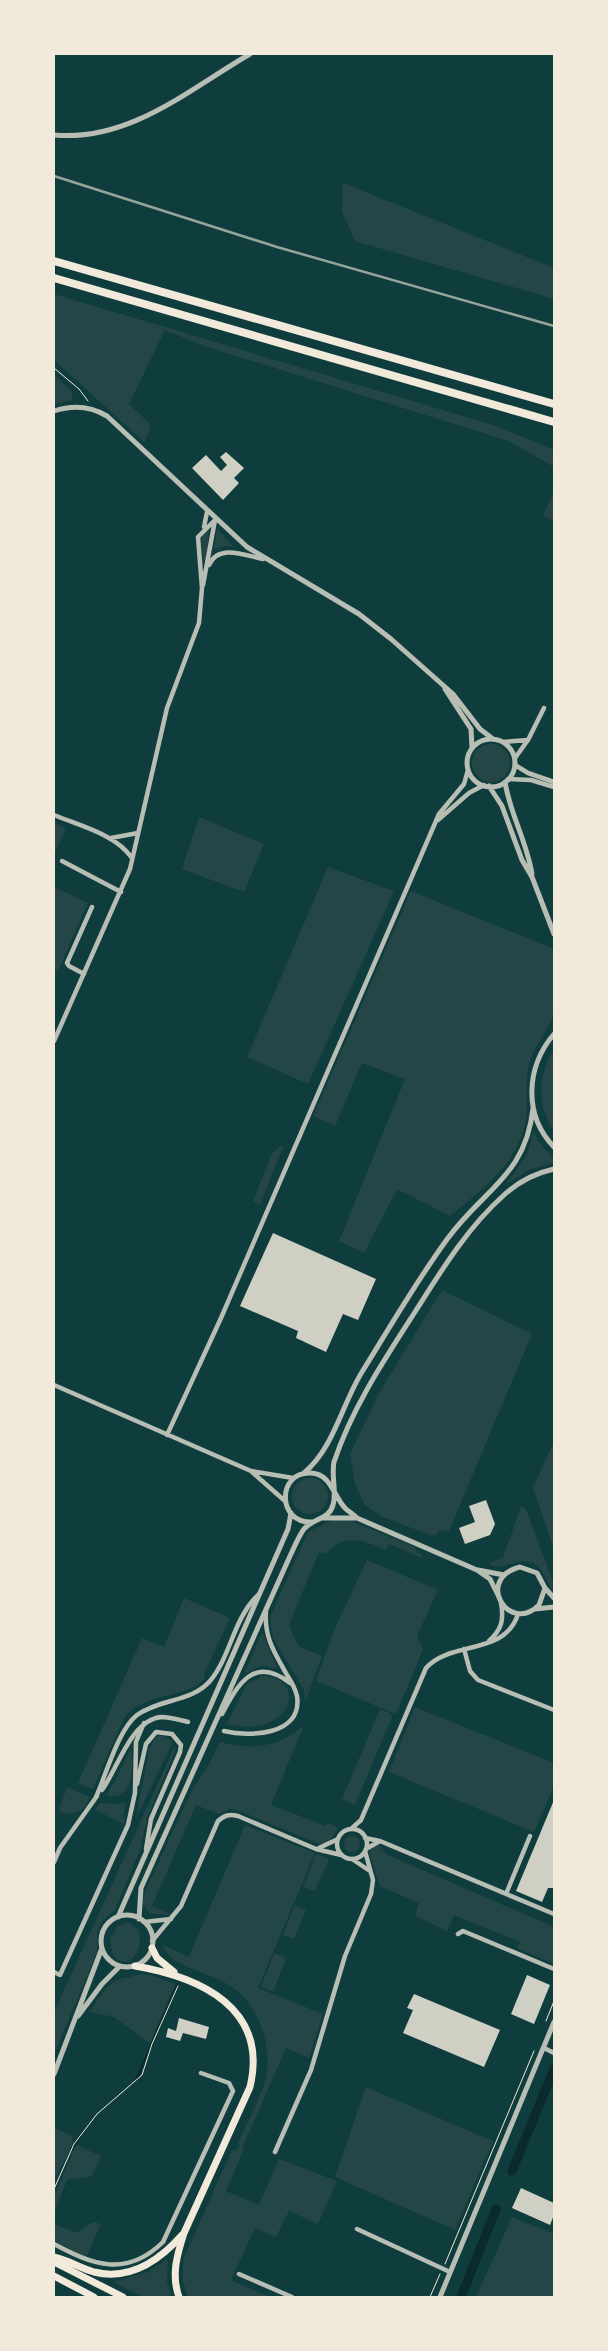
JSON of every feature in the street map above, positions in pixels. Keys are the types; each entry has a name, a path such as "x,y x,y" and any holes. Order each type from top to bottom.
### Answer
{"highway":[{"path":"54,261 554,404"},
{"path":"54,278 554,422"},
{"path":"152,1944 162,1963 178,1976"},
{"path":"134,1966 178,1976 215,1994 236,2012 250,2037 254,2058 253,2074 244,2103 184,2233 175,2268 179,2297"},
{"path":"54,2257 94,2272 118,2274 132,2271 158,2260 184,2233"},
{"path":"54,2262 123,2297"},
{"path":"54,2276 93,2297"}],"street":[{"path":"54,135 83,136 139,121 250,54"},
{"path":"54,411 70,407 90,408 101,412 113,421 215,520 263,559 359,614 419,662 445,688 454,694 483,731 493,739 503,742 528,740"},
{"path":"54,1041 121,892 132,858 167,708 199,623 202,588 197,542 206,523 207,512"},
{"path":"201,532 215,520"},
{"path":"202,588 207,571 215,520"},
{"path":"207,571 213,558 221,553 228,552 263,559"},
{"path":"445,688 448,696 471,729 472,748"},
{"path":"515,758 528,740 544,708"},
{"path":"167,1435 218,1326 444,806 464,784 468,770 468,755 472,748 483,740 493,739"},
{"path":"503,742 515,758 515,765 507,780 510,803 530,859 532,877"},
{"path":"515,765 528,773 554,782"},
{"path":"468,770 472,778 486,786 502,806 522,860 532,877 554,934"},
{"path":"437,821 469,792 486,786 519,778 554,787"},
{"path":"54,815 110,838 125,848 132,858"},
{"path":"110,838 138,833"},
{"path":"62,861 121,892"},
{"path":"84,974 67,963 92,907"},
{"path":"554,1034 541,1052 533,1073 531,1085 533,1108 540,1127 554,1147"},
{"path":"54,1385 251,1471 293,1478 304,1473 322,1454 361,1374 439,1251 470,1211 515,1164 526,1145 533,1108"},
{"path":"152,1944 151,1934 141,1920 141,1888 297,1543 305,1528 323,1518 332,1509 334,1491 332,1473 334,1462 363,1396 380,1366 445,1266 471,1230 505,1194 531,1177 554,1170"},
{"path":"251,1471 285,1501 291,1513 299,1520 314,1522"},
{"path":"304,1473 314,1473 322,1476 330,1483 344,1507 357,1518 477,1570 490,1579 501,1603 504,1618 500,1632 485,1645"},
{"path":"285,1501 287,1488 293,1478"},
{"path":"54,2074 102,1948 104,1930 118,1917 126,1903 146,1852 288,1529 291,1513"},
{"path":"323,1518 357,1518"},
{"path":"498,1595 500,1581 504,1575 520,1567 529,1568 536,1572 545,1588 554,1598"},
{"path":"477,1570 504,1575"},
{"path":"535,1610 543,1600 545,1588"},
{"path":"96,1797 131,1721 148,1709 194,1694 207,1684 215,1674 246,1607 259,1594"},
{"path":"501,1603 511,1612 518,1614 554,1607"},
{"path":"224,1731 256,1734 280,1728 294,1712 296,1694 293,1685 268,1641 265,1626 266,1610"},
{"path":"316,1848 330,1844 338,1839 343,1832 352,1829 361,1820 426,1668 435,1658 485,1645 499,1639 510,1628 518,1614"},
{"path":"464,1649 470,1671 478,1680 554,1710"},
{"path":"210,1735 232,1695 248,1676 261,1672 272,1672 293,1685"},
{"path":"54,1862 60,1848 116,1768 132,1736 144,1723 164,1717 188,1722"},
{"path":"135,1793 135,1749 144,1723"},
{"path":"54,1972 60,1974 124,1835 149,1738 162,1731 172,1734 181,1745 180,1752 151,1819 146,1852"},
{"path":"102,1948 108,1960 120,1966 134,1966 145,1959 152,1944 173,1919 181,1906 218,1821 230,1814 316,1848 352,1859 370,1871"},
{"path":"275,2152 311,2070 344,1956 371,1894 373,1880 365,1850 361,1820"},
{"path":"352,1829 364,1836 380,1840 554,1914"},
{"path":"506,1894 530,1836"},
{"path":"338,1839 337,1848 341,1855"},
{"path":"352,1859 360,1857 365,1850 380,1840"},
{"path":"118,1917 128,1916 141,1920 173,1919"},
{"path":"458,1934 463,1932 554,1969"},
{"path":"74,2020 102,1984 120,1966"},
{"path":"440,2297 554,2022"},
{"path":"544,2048 554,2053"},
{"path":"54,2244 84,2260 118,2264 144,2257 163,2242 233,2091 229,2083 201,2073"},
{"path":"357,2229 450,2272"},
{"path":"239,2274 292,2297"}],"path":[{"path":"54,368 85,396 90,408"},
{"path":"54,2189 74,2144 97,2114 142,2075 152,2044 178,1986"},
{"path":"544,2026 554,2001"},
{"path":"430,2297 534,2051"}],"shaded area":[{"path":"343,183 554,268 554,299 355,241 342,211"},
{"path":"54,294 496,426 554,450 554,467 509,441 201,345 165,330 129,404 148,422 151,429 144,442 54,360"},
{"path":"54,374 72,392 72,400 54,404"},
{"path":"554,491 554,521 543,516"},
{"path":"209,530 207,558 203,561 201,538"},
{"path":"217,530 234,547 225,546 214,549"},
{"path":"491,744 505,749 510,763 505,777 491,782 477,777 472,763 477,749"},
{"path":"199,817 264,844 244,892 182,869"},
{"path":"54,822 66,829 55,853 54,852"},
{"path":"328,867 394,891 308,1084 247,1057"},
{"path":"54,887 88,903 58,971 54,969"},
{"path":"411,891 554,949 556,984 554,1011 530,1062 527,1076 526,1119 516,1149 507,1162 486,1185 450,1216 397,1189 364,1253 339,1241 405,1079 362,1063 335,1126 313,1116"},
{"path":"554,1049 554,1131 544,1111 541,1090 545,1069"},
{"path":"533,1132 554,1159 554,1163 531,1169 505,1185 527,1155"},
{"path":"281,1146 283,1147 260,1205 253,1201 272,1153"},
{"path":"442,1290 532,1334 449,1531 440,1530 436,1535 430,1535 383,1517 365,1505 355,1484 350,1454 380,1391"},
{"path":"554,1441 554,1549 533,1488"},
{"path":"310,1478 317,1479 323,1483 327,1489 327,1503 323,1509 317,1513 310,1514 303,1513 297,1509 293,1503 292,1496 293,1489 297,1483 303,1479"},
{"path":"521,1506 526,1509 554,1585 554,1592 540,1569 531,1562 524,1561 499,1567 489,1563 503,1558"},
{"path":"333,1520 349,1520 415,1547 417,1553 422,1555 422,1558 389,1544 386,1550 354,1540 340,1543 326,1554 319,1552 289,1625 298,1646 322,1656 305,1703 304,1690 273,1638 270,1617 307,1534 309,1531"},
{"path":"367,1560 438,1590 417,1636 423,1649 396,1714 316,1681 335,1628"},
{"path":"184,1598 230,1618 205,1672 204,1680 184,1691 141,1704 132,1710 124,1718 93,1789 78,1783 142,1638 164,1647"},
{"path":"262,1632 277,1668 261,1666 244,1674"},
{"path":"262,1676 276,1678 285,1685 289,1695 287,1706 280,1716 268,1723 250,1726 227,1724 247,1684"},
{"path":"415,1707 554,1763 554,1785 534,1832 389,1772"},
{"path":"380,1709 390,1713 392,1717 355,1805 342,1799"},
{"path":"304,1725 271,1805 326,1826 328,1823 338,1828 330,1841 321,1845 237,1810 230,1809 219,1814 196,1805 152,1906 173,1915 150,1914 142,1903 146,1889 193,1788 208,1766 220,1742 242,1746 275,1743 295,1733"},
{"path":"165,1736 173,1742 136,1818 149,1749 155,1738"},
{"path":"175,1746 175,1752 147,1818 140,1850 115,1910 103,1920 97,1932 97,1952 54,2055 54,2012"},
{"path":"131,1748 132,1773 127,1788 122,1794 115,1796 106,1795 114,1783"},
{"path":"67,1787 90,1797 86,1806 76,1813 63,1813 59,1810"},
{"path":"125,1801 124,1824 95,1810 100,1803 120,1804"},
{"path":"245,1825 315,1853 258,1988 323,2014 309,2058 286,2048 243,2146 243,2151 226,2191 259,2205 279,2159 337,2181 318,2224 289,2211 276,2237 255,2228 231,2280 270,2297 188,2297 183,2281 183,2260 232,2150 236,2151 240,2145 238,2144 264,2085 267,2054 258,2018 244,1998 222,1981 177,1962 169,1955 163,1945 189,1957"},
{"path":"352,1836 358,1838 360,1844 358,1850 352,1852 346,1850 344,1844 346,1838"},
{"path":"378,1844 388,1855 554,1927 554,1964 517,1948 520,1942 454,1915 447,1931 415,1916 419,1903 380,1886 369,1852"},
{"path":"316,1854 329,1859 315,1891 303,1887"},
{"path":"295,1905 306,1910 294,1939 283,1935"},
{"path":"128,1922 138,1929 140,1943 135,1956 125,1962 113,1955 110,1940 117,1926"},
{"path":"274,1953 286,1958 273,1992 261,1987"},
{"path":"140,1974 151,1975 175,1984 150,2043 114,2017 90,2012 103,1992 111,1984 120,1979"},
{"path":"366,2087 493,2141 455,2230 335,2177"},
{"path":"54,2128 71,2135 73,2143 54,2182"},
{"path":"76,2145 101,2156 92,2176 67,2180 54,2213 54,2196"},
{"path":"512,2217 554,2234 554,2297 476,2297"},
{"path":"93,2222 101,2224 86,2258 54,2240 54,2224 76,2233"},
{"path":"166,2260 168,2261 167,2281 172,2297 143,2297 113,2282 148,2272"}],"building":[{"path":"226,452 244,468 234,478 239,483 223,500 192,468 206,455 221,471 227,465 220,457"},
{"path":"273,1233 376,1279 358,1320 343,1314 326,1352 296,1338 298,1331 240,1306"},
{"path":"486,1500 495,1524 490,1535 465,1544 459,1528 475,1522 469,1506"},
{"path":"554,1800 554,1888 548,1888 542,1902 516,1891"},
{"path":"527,1975 550,1985 534,2024 511,2014"},
{"path":"414,1994 500,2030 484,2067 403,2033 413,2010 407,2008"},
{"path":"179,2018 209,2027 206,2039 183,2033 180,2041 166,2037 168,2028 176,2031"},
{"path":"521,2188 554,2203 554,2215 550,2225 512,2208"}],"waterway":[{"path":"136,2080 178,1984"},
{"path":"512,2171 554,2069"},
{"path":"72,2149 81,2135"},
{"path":"461,2297 496,2209"}],"railway":[{"path":"54,176 277,247 554,326"}]}
